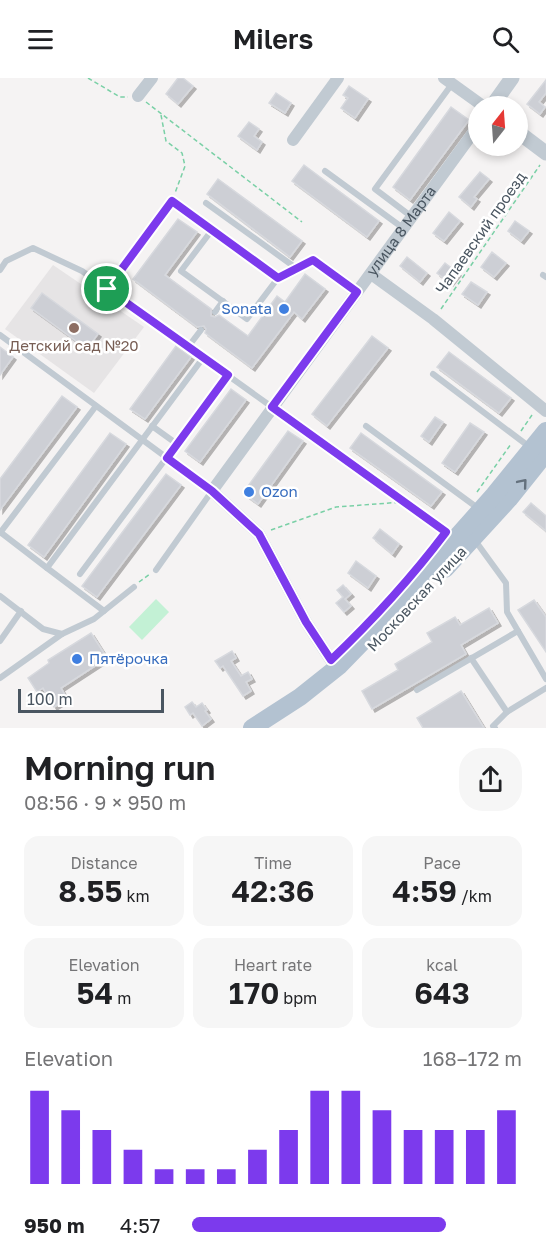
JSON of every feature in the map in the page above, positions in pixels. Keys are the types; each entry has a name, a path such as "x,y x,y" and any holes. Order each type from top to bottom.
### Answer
{"main road":[{"name":"Московская улица","path":"272,728 343,677 392,628 517,490 539,451 546,431"},
{"name":"Московская улица","path":"252,728 300,697 336,668 374,630 475,506 539,451"}],"street":[{"path":"138,96 152,78"},
{"path":"293,140 338,78"},
{"path":"499,96 512,78"},
{"path":"448,81 469,96"},
{"name":"улица 8 Марта","path":"212,491 468,140"},
{"path":"528,142 544,158"},
{"path":"371,274 433,319 542,408"},
{"path":"212,491 259,534 306,622 336,668"}],"lane":[{"path":"412,217 375,189 448,81"},
{"path":"325,171 403,229"},
{"path":"107,289 172,201 278,278"},
{"path":"206,203 296,268"},
{"path":"212,230 181,271 247,319 278,278 313,260 357,292"},
{"path":"0,270 6,261 33,248 82,271 272,407"},
{"path":"215,312 223,301"},
{"path":"188,347 201,330"},
{"path":"0,335 212,491"},
{"path":"47,568 203,358"},
{"path":"433,374 539,451"},
{"path":"80,574 228,375"},
{"path":"96,405 0,533 104,611"},
{"path":"152,426 177,444"},
{"path":"366,426 475,506"},
{"name":"улица 8 Марта","path":"156,570 212,491"},
{"path":"473,539 506,583 507,612 546,679"},
{"path":"0,678 62,634 94,619 134,587"},
{"path":"0,596 43,629 62,634"},
{"path":"0,641 21,611"},
{"path":"417,690 518,631"},
{"path":"471,658 507,712"},
{"path":"493,727 507,712 546,688"}],"path":[{"path":"88,78 120,97 138,96 303,222"},
{"path":"161,114 166,141 182,153 185,166 172,201"},
{"name":"Чапаевский проезд","path":"433,319 544,158"},
{"path":"272,407 446,532"},
{"path":"475,506 517,437 542,408"},
{"path":"259,534 336,507 404,502"},
{"path":"134,587 156,570"}],"shaded area":[{"name":"Детский сад №20","path":"53,265 144,327 94,393 5,329"}],"green space":[{"path":"156,599 169,612 142,640 129,627"}],"building":[{"path":"178,78 183,78 193,86 178,104 166,94"},
{"path":"546,80 546,93 539,102 545,107 540,114 528,103"},
{"path":"349,86 368,99 355,118 341,108 348,98 343,95"},
{"path":"276,93 291,103 285,113 269,103"},
{"path":"451,107 468,119 410,200 393,187"},
{"path":"249,122 259,129 254,136 262,142 257,150 238,136"},
{"path":"304,165 379,221 367,237 292,181"},
{"path":"480,172 489,179 474,197 477,199 471,207 459,197"},
{"path":"218,179 302,241 290,257 207,194"},
{"path":"449,212 460,221 444,241 433,233"},
{"path":"178,219 197,232 165,275 211,309 211,316 219,315 248,336 277,296 285,302 305,274 325,289 302,319 294,312 252,368 205,333 204,326 197,327 133,279"},
{"path":"515,221 529,231 521,241 508,231"},
{"path":"492,252 506,263 494,277 481,267"},
{"path":"407,257 427,273 420,282 400,266"},
{"path":"445,263 458,273 450,283 437,273"},
{"path":"471,282 487,292 478,305 462,294"},
{"path":"42,293 98,334 87,349 31,308"},
{"path":"372,336 388,348 327,426 312,414"},
{"path":"176,346 191,357 145,419 130,409"},
{"path":"0,347 13,357 0,375"},
{"path":"449,352 511,398 499,413 437,367"},
{"path":"231,389 246,400 200,462 185,451"},
{"path":"62,396 77,407 0,510 0,479"},
{"path":"435,417 443,422 429,442 421,436"},
{"path":"470,423 484,432 455,472 442,463"},
{"path":"288,431 303,441 258,504 243,493"},
{"path":"110,433 126,444 44,557 28,545"},
{"path":"361,433 442,492 431,506 350,448"},
{"path":"166,474 181,485 97,597 82,586"},
{"path":"531,503 546,516 546,531 523,512"},
{"path":"380,529 399,544 392,554 373,538"},
{"path":"356,561 376,576 368,588 348,573"},
{"path":"343,585 351,594 345,599 351,606 344,612 336,603 343,597 337,590"},
{"path":"534,600 546,617 546,652 518,610"},
{"path":"489,608 498,623 461,645 466,654 372,709 362,691 398,670 395,664 432,642 427,633 455,617 460,625"},
{"name":"Пятёрочка","path":"91,633 107,658 61,688 67,699 54,707 43,688 37,692 28,678 49,663 48,660"},
{"path":"232,651 236,658 231,661 241,676 248,672 252,679 246,682 251,691 243,696 223,666 220,668 215,661"},
{"path":"461,691 484,728 423,728 417,718"},
{"path":"192,702 196,707 202,703 211,719 202,726 193,713 190,715 185,707"}],"place":[{"name":"Sonata","path":"284,309"},
{"name":"Детский сад №20","path":"74,328"},
{"name":"Ozon","path":"249,492"},
{"name":"Пятёрочка","path":"77,659"}],"route":[{"path":"172,201 278,278 313,260 357,292 272,407 446,532 433,550 356,636 331,660 306,622 259,534 212,491 167,458 228,375 107,289 172,201"}]}
